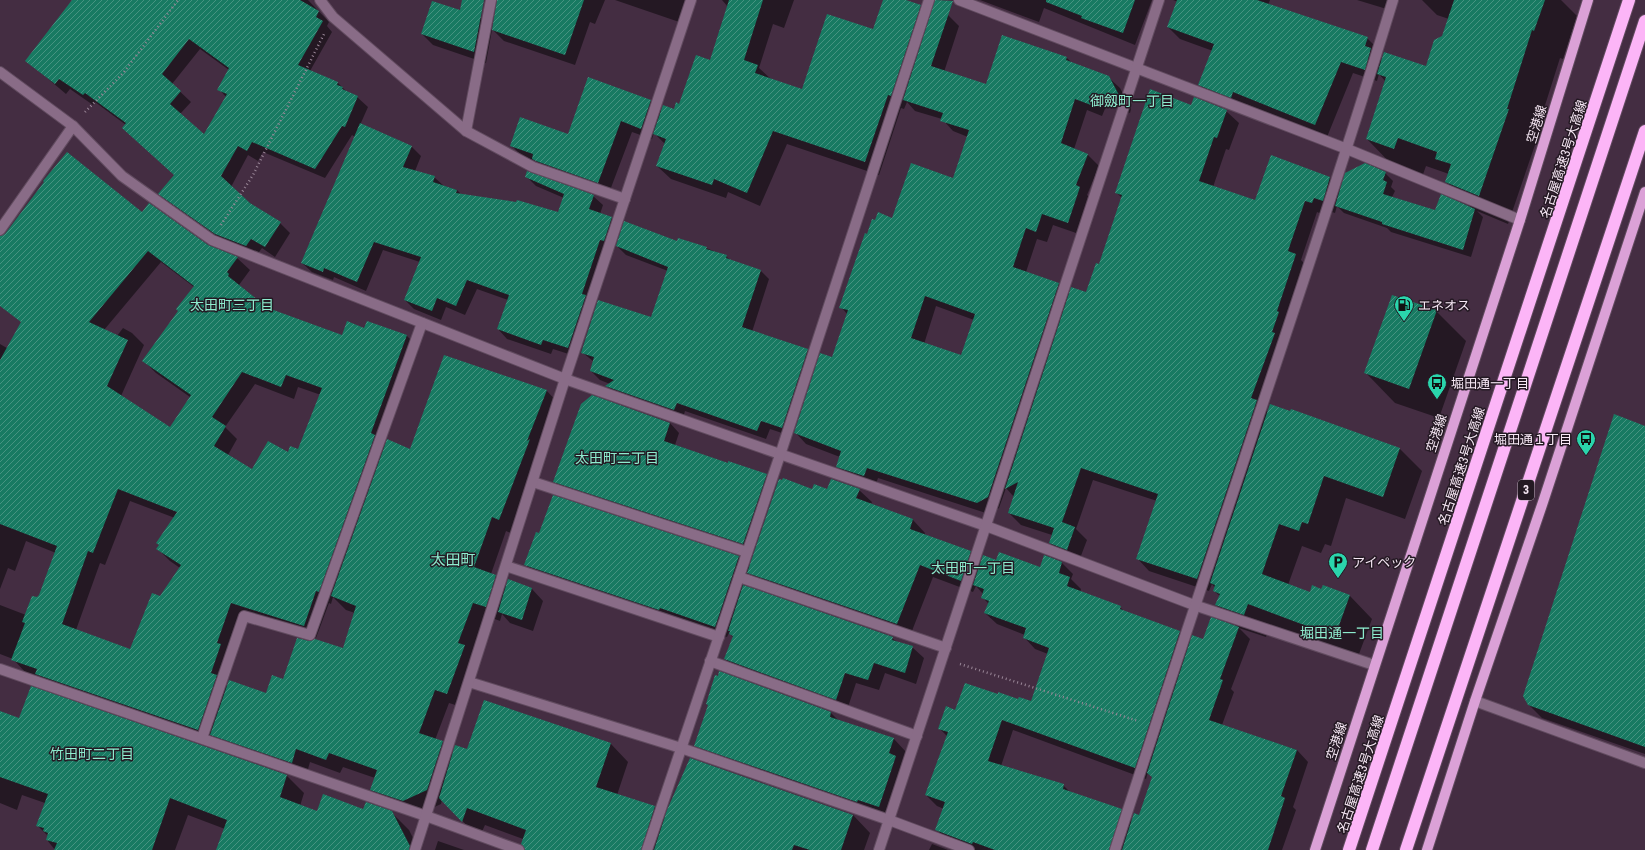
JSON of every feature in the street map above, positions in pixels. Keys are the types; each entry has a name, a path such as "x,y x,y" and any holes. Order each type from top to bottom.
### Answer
{"highway":[{"name":"名古屋高速3号大高線","path":"1349,850 1629,0"},
{"path":"1372,850 1645,21"},
{"name":"3","path":"1406,850 1645,131"}],"main road":[{"name":"空港線","path":"1315,850 1520,220 1588,0"},
{"path":"1427,850 1474,700 1543,502 1645,192"}],"street":[{"path":"320,0 333,17 466,131 533,167 625,200"},
{"path":"466,131 492,0"},
{"path":"415,850 566,379 691,0"},
{"path":"647,850 780,455 929,0"},
{"path":"959,0 1347,149 1520,220"},
{"path":"879,850 1159,0"},
{"path":"1115,850 1194,605 1347,149 1393,0"},
{"path":"0,72 73,126 122,176 212,240 566,379 986,526 1194,605 1374,665"},
{"path":"0,230 73,126"},
{"path":"202,738 244,616 310,635 422,323"},
{"path":"533,482 747,552"},
{"path":"506,566 719,637"},
{"path":"739,576 946,648"},
{"path":"710,661 917,736"},
{"path":"0,669 426,816 519,850"},
{"path":"469,682 681,748 889,820 969,850"},
{"path":"1474,700 1645,763"}],"path":[{"path":"73,126 124,72 178,0"},
{"path":"212,240 253,175 333,17"},
{"path":"942,659 1155,726"}],"building":[{"path":"72,0 300,0 319,11 316,17 323,21 298,65 338,82 337,85 343,87 342,89 358,96 345,127 342,126 315,169 252,142 247,151 238,146 221,176 250,203 281,222 265,247 251,239 246,246 215,234 158,194 174,175 122,128 126,123 85,93 83,95 59,79 55,84 25,61","holes":["189,39 229,68 217,90 227,94 204,134 170,104 181,91 162,74"]},
{"path":"462,0 484,0 474,52 421,34 432,1 460,10"},
{"path":"497,0 584,0 565,55 492,30"},
{"path":"729,0 763,0 744,60 758,65 755,73 802,89 827,14 873,29 883,0 906,0 921,5 891,96 888,95 865,162 773,131 747,193 714,179 712,185 656,166 666,139 653,134 663,105 674,109 676,102 679,104 696,55 710,60"},
{"path":"935,0 953,1 931,66 986,84 1002,35 1067,57 1066,60 1109,76 1120,97 1118,102 1095,93 1091,105 1075,99 1061,143 1088,154 1076,185 1080,187 1068,223 1042,214 1036,232 1026,228 1013,267 1059,283 988,497 977,503 867,468 864,476 836,467 841,451 794,433 820,353 832,357 848,310 839,308 865,233 867,234 872,219 875,220 878,212 892,218 911,163 953,178 969,130 940,121 943,113 903,100","holes":["925,296 975,314 961,355 911,338"]},
{"path":"1046,0 1135,0 1123,33 1081,18 1082,16 1046,2"},
{"path":"1177,0 1257,0 1368,37 1365,46 1371,48 1365,70 1341,62 1315,125 1233,92 1231,98 1198,85 1214,44 1167,27"},
{"path":"1454,0 1545,0 1534,31 1532,30 1507,109 1509,109 1479,196 1445,182 1451,164 1435,159 1437,152 1398,138 1394,149 1366,139 1386,77 1377,74 1384,52 1426,66 1434,40 1442,36"},
{"path":"588,77 651,100 641,129 621,121 598,183 536,161 532,159 533,154 510,146 520,117 568,134"},
{"path":"1150,89 1191,105 1194,97 1227,110 1217,138 1214,137 1199,181 1255,200 1271,155 1330,177 1323,201 1314,198 1312,203 1305,201 1288,251 1296,254 1277,311 1279,312 1272,332 1275,333 1251,398 1257,400 1197,579 1136,559 1158,494 1081,468 1062,522 1075,527 1067,550 1049,543 1054,528 1008,513 1018,482 1005,489 1071,287 1086,292 1096,263 1099,264 1122,195 1115,193"},
{"path":"360,123 412,146 403,167 435,176 433,182 457,190 456,193 516,202 517,200 558,212 564,194 525,177 527,171 594,195 589,209 612,217 604,241 600,240 582,294 586,295 568,348 543,340 541,345 497,329 509,295 467,280 456,306 437,298 432,311 404,300 421,257 374,242 357,282 324,268 323,272 301,263"},
{"path":"67,152 142,212 149,203 208,245 238,257 227,272 229,274 228,276 268,308 342,335 347,321 364,328 367,321 407,335 371,433 375,435 319,592 316,591 304,626 231,603 217,643 221,644 211,673 217,675 198,730 35,674 37,669 11,660 25,623 22,622 32,596 37,597 39,595 57,546 0,524 0,360 21,322 0,306 0,236 5,234 44,182 43,181","holes":["148,251 194,286 176,309 178,311 142,361 191,395 170,427 107,386 128,340 89,322","242,372 281,387 286,375 322,388 298,449 290,446 288,452 268,441 252,469 214,446 226,426 212,417","118,489 177,512 156,543 159,545 156,549 181,565 160,596 152,593 130,649 62,624 88,551 93,553"]},
{"path":"1365,163 1386,172 1383,180 1387,182 1383,194 1435,210 1441,194 1475,209 1463,250 1382,224 1382,222 1335,206 1345,173"},
{"path":"624,221 677,241 678,238 707,247 706,249 727,255 726,258 761,270 742,327 808,349 782,428 761,421 757,431 677,403 674,410 605,386 614,380 590,371 594,357 581,353 598,300 651,317 668,267 616,246"},
{"path":"1392,295 1437,310 1409,389 1364,373"},
{"path":"444,355 547,390 499,520 492,517 474,567 496,575 486,607 473,603 458,643 465,645 447,694 435,690 419,733 443,741 427,790 403,801 370,790 377,770 329,753 326,760 296,749 292,763 210,735 229,680 266,693 272,675 283,679 297,638 309,641 315,639 343,648 356,606 331,596 387,439 410,449"},
{"path":"592,395 670,423 664,441 728,463 728,461 767,474 743,544 553,482 581,404"},
{"path":"1270,404 1290,411 1291,409 1400,448 1383,497 1324,476 1308,524 1302,522 1299,531 1279,524 1262,574 1310,592 1312,585 1321,589 1323,585 1350,595 1337,631 1328,634 1248,604 1244,615 1215,605 1220,594 1213,591 1215,585 1210,583"},
{"path":"1614,414 1645,426 1645,747 1528,705 1523,696"},
{"path":"783,478 812,489 814,484 827,489 831,479 860,489 856,498 913,519 910,529 971,551 961,581 920,565 897,624 747,573 779,479 782,480"},
{"path":"553,495 739,556 715,627 524,565 536,532 539,533"},
{"path":"999,552 1040,567 1044,555 1062,562 1059,573 1070,577 1067,586 1121,606 1120,609 1180,631 1135,768 1002,720 988,761 1064,784 1063,789 1122,809 1109,850 995,850 973,842 972,844 935,830 945,802 925,795 948,732 938,729 946,706 955,710 965,683 998,694 998,692 1018,699 1019,697 1031,701 1049,648 1023,638 1026,628 984,613 989,601 981,598 984,589 973,585 983,555 996,560"},
{"path":"508,579 532,588 522,620 498,612"},
{"path":"743,585 893,637 892,640 913,646 905,673 874,663 868,680 845,673 836,700 724,659 733,636 729,634 730,631 728,631"},
{"path":"1211,617 1239,627 1220,679 1223,680 1209,720 1297,750 1281,796 1285,798 1268,850 1122,850 1134,813 1139,815 1152,777 1147,773 1192,635 1203,639"},
{"path":"719,671 831,712 830,717 894,738 889,753 896,756 879,807 858,800 857,802 694,746 708,705 706,704 715,675 718,676"},
{"path":"31,686 287,775 280,797 317,811 323,794 363,809 366,802 392,811 410,846 409,850 216,850 227,820 170,798 152,850 54,850 57,843 46,840 48,833 43,831 44,828 36,826 48,794 0,777 0,711 19,718"},
{"path":"484,700 611,743 596,787 655,806 641,850 525,850 521,844 526,830 467,808 462,822 439,798 455,745 467,749"},
{"path":"690,758 853,815 841,850 810,850 794,845 792,850 654,850 667,810"}],"place":[{"name":"エネオス","path":"1404,322"},
{"name":"堀田通一丁目","path":"1437,400"},
{"name":"堀田通１丁目","path":"1586,456"},
{"name":"アイペック","path":"1338,579"}],"district":[{"name":"御劔町一丁目","path":"1132,101"},
{"name":"太田町三丁目","path":"232,305"},
{"name":"太田町二丁目","path":"617,458"},
{"name":"太田町","path":"453,560"},
{"name":"太田町一丁目","path":"973,568"},
{"name":"堀田通一丁目","path":"1342,633"},
{"name":"竹田町二丁目","path":"92,754"}]}
